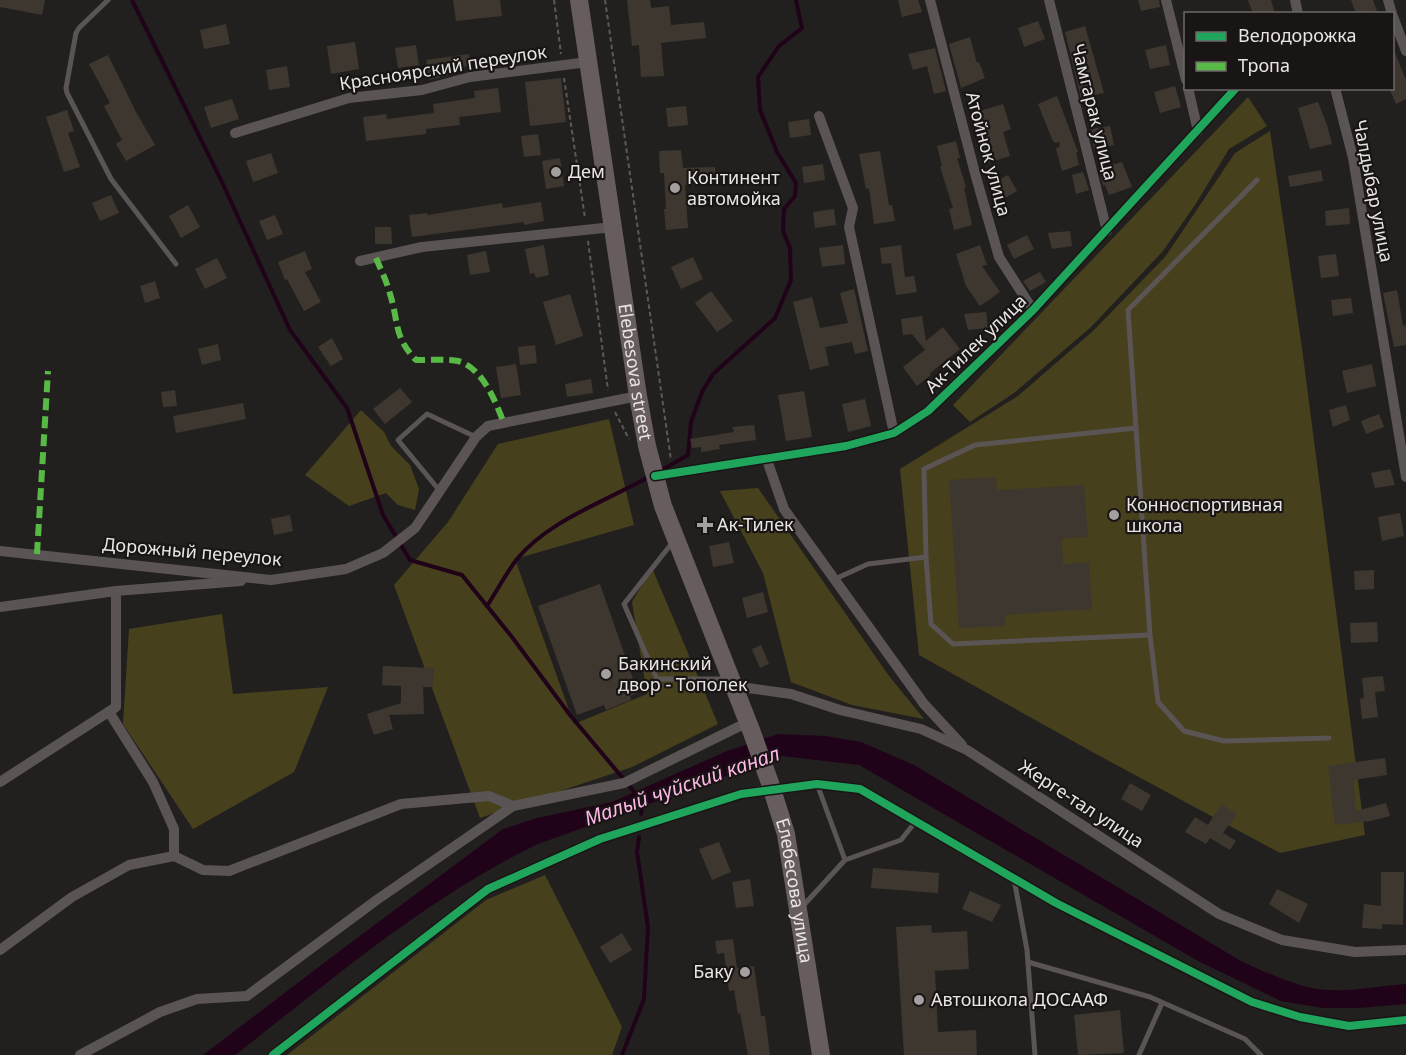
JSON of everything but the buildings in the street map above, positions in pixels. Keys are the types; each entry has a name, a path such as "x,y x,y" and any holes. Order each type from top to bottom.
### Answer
{"main road":[{"name":"Elebesova street","path":"579,0 638,396 655,476 663,506 750,727"},
{"name":"Елебесова улица","path":"750,727 786,834 821,1055"}],"street":[{"name":"Атойнок улица","path":"930,0 999,257 1032,310"},
{"name":"Чамгарак улица","path":"1049,0 1107,231"},
{"path":"1166,0 1184,76"},
{"path":"1394,19 1406,51"},
{"name":"Красноярский переулок","path":"235,133 349,98 422,90 470,76 588,62"},
{"path":"1188,90 1198,130"},
{"name":"Ак-Тилек улица","path":"655,476 846,446 894,433 928,411 1032,310 1234,90"},
{"name":"Чалдыбар улица","path":"1336,90 1353,158 1406,477"},
{"path":"819,116 854,208 849,227 894,433"},
{"path":"360,261 422,247 613,227"},
{"name":"Дорожный переулок","path":"0,551 271,579 346,569 383,553 415,528 476,437 488,426 638,396"},
{"path":"767,460 784,509 924,704 967,750"},
{"path":"0,607 116,591 271,579"},
{"path":"0,782 116,707 116,591"},
{"name":"Жерге-тал улица","path":"732,682 791,694 840,710 921,729 967,750 1219,914 1282,940 1355,952 1406,950"},
{"path":"109,712 153,782 174,828 174,856"},
{"path":"80,1055 160,1012 197,999 247,996 378,899 513,806 624,783 738,727 750,727"},
{"path":"273,1055 488,889 600,839 771,786 817,784 860,789 1056,903 1252,1002 1300,1017 1349,1026 1406,1020"},
{"path":"0,950 72,897 129,865 174,856 203,870 229,871 402,804 489,796 513,806"}],"lane":[{"path":"108,0 76,33 67,93 111,179 176,264"},
{"path":"1257,180 1128,310 1150,635 1158,702 1184,731 1224,741 1329,738"},
{"path":"441,491 398,440 427,414 476,437"},
{"path":"1136,428 975,445 924,469 926,557 931,624 953,644 1150,635"},
{"path":"676,538 624,604 657,679 732,682"},
{"path":"835,579 868,564 926,557"},
{"path":"817,784 845,860"},
{"path":"798,911 845,860 901,840 916,821"},
{"path":"1014,878 1028,963 1035,1055"},
{"path":"1028,963 1150,997 1245,1039 1261,1055"},
{"path":"1139,1055 1162,1003"}],"path":[{"path":"605,0 673,472"}],"shaded area":[{"path":"1248,97 1267,126 1229,149 1195,205 1163,251 1091,327 1014,393 970,422 953,405"},
{"name":"Конноспортивная школа","path":"1270,131 1302,348 1365,835 1280,853 919,655 900,469 1018,396 1093,331 1165,257 1235,153"},
{"path":"361,410 384,432 391,446 410,465 419,489 415,510 398,505 386,493 349,506 305,475"},
{"path":"609,419 634,525 515,559 574,724 647,694 632,602 652,568 718,724 632,767 480,818 394,585 448,522 498,444"},
{"path":"758,488 889,676 924,719 852,705 791,682 763,573 720,491"},
{"path":"222,614 233,694 328,687 294,772 193,829 123,724 129,629"},
{"path":"545,875 622,1027 612,1055 287,1055 486,900"}],"water":[{"name":"Малый чуйский канал","path":"778,734 825,736 861,742 914,765 1241,961 1267,973 1303,986 1323,990 1406,984 1406,1004 1323,1008 1281,1001 1198,961 859,765 782,756 538,844 497,865 418,915 235,1055 203,1055 503,829 537,818 612,802 727,751"}],"waterway":[{"name":"Малый чуйский канал","path":"132,0 221,180 290,330 347,408 383,515 410,560 462,575 570,715 636,794"},
{"path":"660,471 688,455 691,422 702,392 713,374 775,318 791,280 790,248 783,231 784,209 795,196 796,183 777,152 760,110 758,77 779,46 802,28 796,0"},
{"path":"487,606 517,559 545,533 579,512 650,476"},
{"name":"Малый чуйский канал","path":"641,814 642,808"},
{"path":"622,1055 644,999 648,927 637,852 639,837"}],"marked path":[{"path":"376,258 389,290 400,336 409,351 416,360 455,360 467,365 487,386 504,423"},
{"path":"37,554 48,371"}],"cycle path":[{"path":"655,476 846,446 894,433 928,411 1033,310 1234,90"},
{"path":"273,1055 488,889 600,839 741,794 817,784 860,789 1056,903 1252,1002 1300,1017 1349,1026 1406,1020"}],"place":[{"name":"Дем","path":"556,172"},
{"name":"Континент автомойка","path":"675,188"},
{"name":"Конноспортивная школа","path":"1114,515"},
{"name":"Ак-Тилек","path":"705,525"},
{"name":"Бакинский двор - Тополек","path":"606,674"},
{"name":"Баку","path":"745,972"},
{"name":"Автошкола ДОСААФ","path":"919,1000"}]}
